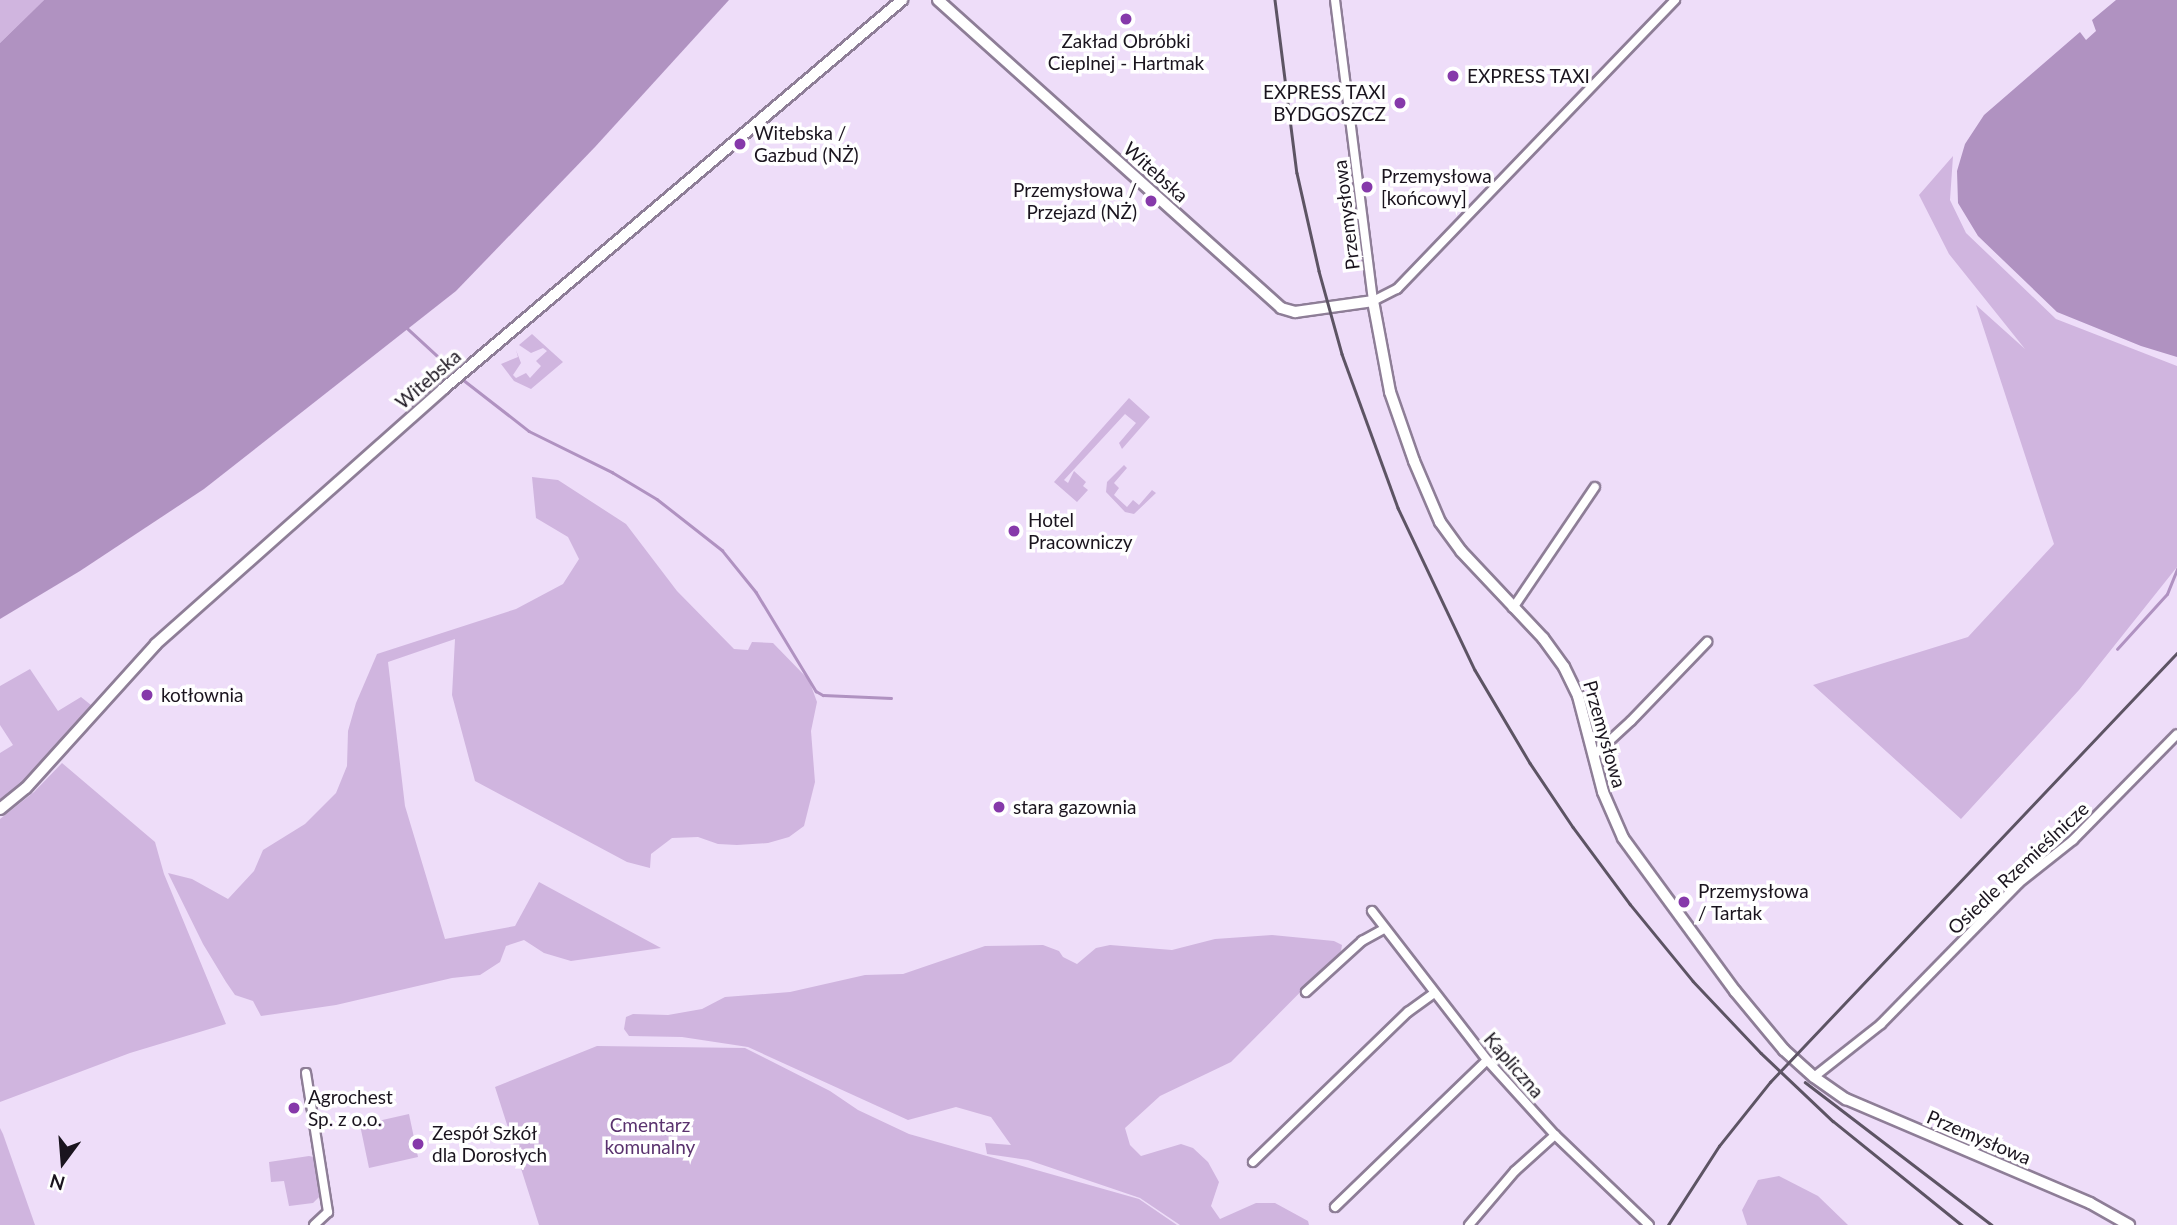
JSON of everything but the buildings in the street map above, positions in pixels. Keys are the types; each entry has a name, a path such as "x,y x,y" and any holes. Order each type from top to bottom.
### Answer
{"street":[{"name":"Witebska","path":"0,809 26,788 156,644 443,389 902,0"},
{"name":"Witebska","path":"938,0 1281,308 1294,312 1373,301"},
{"name":"Przemysłowa","path":"1335,0 1373,301 1390,392 1432,506 1461,551 1554,652 1572,681 1616,826 1635,858 1743,1001 1784,1050 1814,1077 1853,1102 2090,1203 2129,1225"},
{"path":"1373,301 1397,289 1675,0"},
{"path":"1513,608 1595,487"},
{"path":"1594,755 1707,642"},
{"name":"Osiedle Rzemieślnicze","path":"1814,1077 1881,1024 2019,883 2073,840 2177,734"},
{"name":"Kapliczna","path":"1372,911 1487,1060 1555,1135 1649,1225"},
{"path":"1306,992 1362,941 1385,928"},
{"path":"1253,1163 1408,1012 1434,993"},
{"path":"1335,1207 1487,1060"},
{"path":"306,1073 328,1212 314,1225"},
{"path":"1469,1225 1515,1171 1555,1135"}],"green space":[{"path":"0,0 44,0 0,43"},
{"path":"1953,156 1950,200 1966,233 2056,319 2177,366 2177,567 2079,690 1961,819 1813,685 1968,637 2054,544 1976,305 2025,349 1949,254 1919,195"},
{"path":"532,334 563,362 531,389 514,381 501,364 518,357 516,350 521,363 513,375 516,378 526,373 530,378 541,366 536,361 547,351 543,348 531,353 519,345"},
{"path":"1129,398 1150,417 1122,449 1119,443 1136,423 1125,414 1064,480 1068,483 1074,471 1086,482 1083,486 1088,490 1077,502 1054,482"},
{"path":"1124,465 1127,468 1114,483 1119,488 1114,495 1127,507 1133,500 1139,505 1152,490 1156,493 1134,514 1125,512 1106,492 1107,482"},
{"path":"532,477 558,480 626,524 677,591 734,649 748,650 752,642 773,643 809,680 817,702 811,731 815,782 804,826 789,837 768,843 737,845 718,844 698,837 672,838 651,854 650,868 627,862 475,781 452,695 455,639 388,662 405,806 445,939 515,926 539,882 661,948 571,961 544,953 524,940 506,946 500,962 480,975 452,978 336,1005 261,1016 253,1001 235,995 226,982 203,944 168,873 192,879 228,899 254,871 263,850 305,824 336,793 347,766 348,731 356,703 377,654 516,609 563,584 579,559 568,537 536,518"},
{"path":"30,669 58,711 81,697 91,705 90,710 37,770 0,804 0,753 13,745 0,725 0,686"},
{"path":"62,763 155,842 164,874 226,1024 130,1053 0,1102 0,819 34,792"},
{"path":"1272,935 1334,941 1342,945 1341,951 1231,1062 1160,1096 1125,1128 1130,1145 1141,1156 1181,1144 1193,1148 1208,1162 1219,1182 1211,1206 1220,1219 1256,1203 1275,1203 1308,1221 1309,1225 1180,1225 1140,1198 1028,1160 987,1154 985,1143 1011,1145 991,1117 956,1107 908,1120 748,1047 682,1037 629,1036 624,1029 626,1017 633,1014 668,1015 702,1009 725,997 790,992 865,975 903,974 985,946 1043,945 1059,951 1063,957 1077,964 1096,948 1110,945 1172,950 1215,939"},
{"name":"Cmentarz komunalny","path":"597,1046 745,1048 830,1091 858,1110 909,1134 1139,1199 1177,1225 539,1225 495,1087"},
{"path":"409,1114 418,1157 369,1168 360,1125"},
{"path":"0,1128 3,1134 35,1225 0,1225"},
{"path":"314,1157 320,1196 313,1203 289,1206 284,1181 271,1182 269,1162"},
{"path":"1779,1176 1818,1196 1848,1225 1747,1225 1742,1210 1758,1180"}],"shaded area":[{"path":"44,0 729,0 595,147 456,291 204,489 80,571 0,619 0,43"},
{"path":"2116,0 2177,0 2177,357 2141,346 2057,312 1978,236 1958,203 1957,171 1965,144 1984,115 2080,32 2086,40 2096,31 2092,20"}],"waterway":[{"path":"407,328 456,373"},
{"path":"461,378 529,431 612,472 657,499 722,550 756,592 816,691 823,695 891,698"},
{"path":"2117,649 2167,594 2177,569"}],"railway":[{"path":"1275,0 1297,173 1319,271 1342,354 1398,508 1475,670 1530,763 1573,827 1630,904 1693,981 1761,1053 1833,1121 1962,1225"},
{"path":"1668,1225 1719,1146 1770,1082 2177,653"},
{"path":"1805,1082 1992,1225"}],"place":[{"name":"Zakład Obróbki Cieplnej - Hartmak","path":"1126,19"},
{"name":"EXPRESS TAXI","path":"1453,76"},
{"name":"EXPRESS TAXI BYDGOSZCZ","path":"1400,103"},
{"name":"Witebska / Gazbud (NŻ)","path":"740,144"},
{"name":"Przemysłowa [końcowy]","path":"1367,187"},
{"name":"Przemysłowa / Przejazd (NŻ)","path":"1151,201"},
{"name":"Hotel Pracowniczy","path":"1014,531"},
{"name":"kotłownia","path":"147,695"},
{"name":"stara gazownia","path":"999,807"},
{"name":"Przemysłowa / Tartak","path":"1684,902"},
{"name":"Agrochest Sp. z o.o.","path":"294,1108"},
{"name":"Zespół Szkół dla Dorosłych","path":"418,1144"}]}
